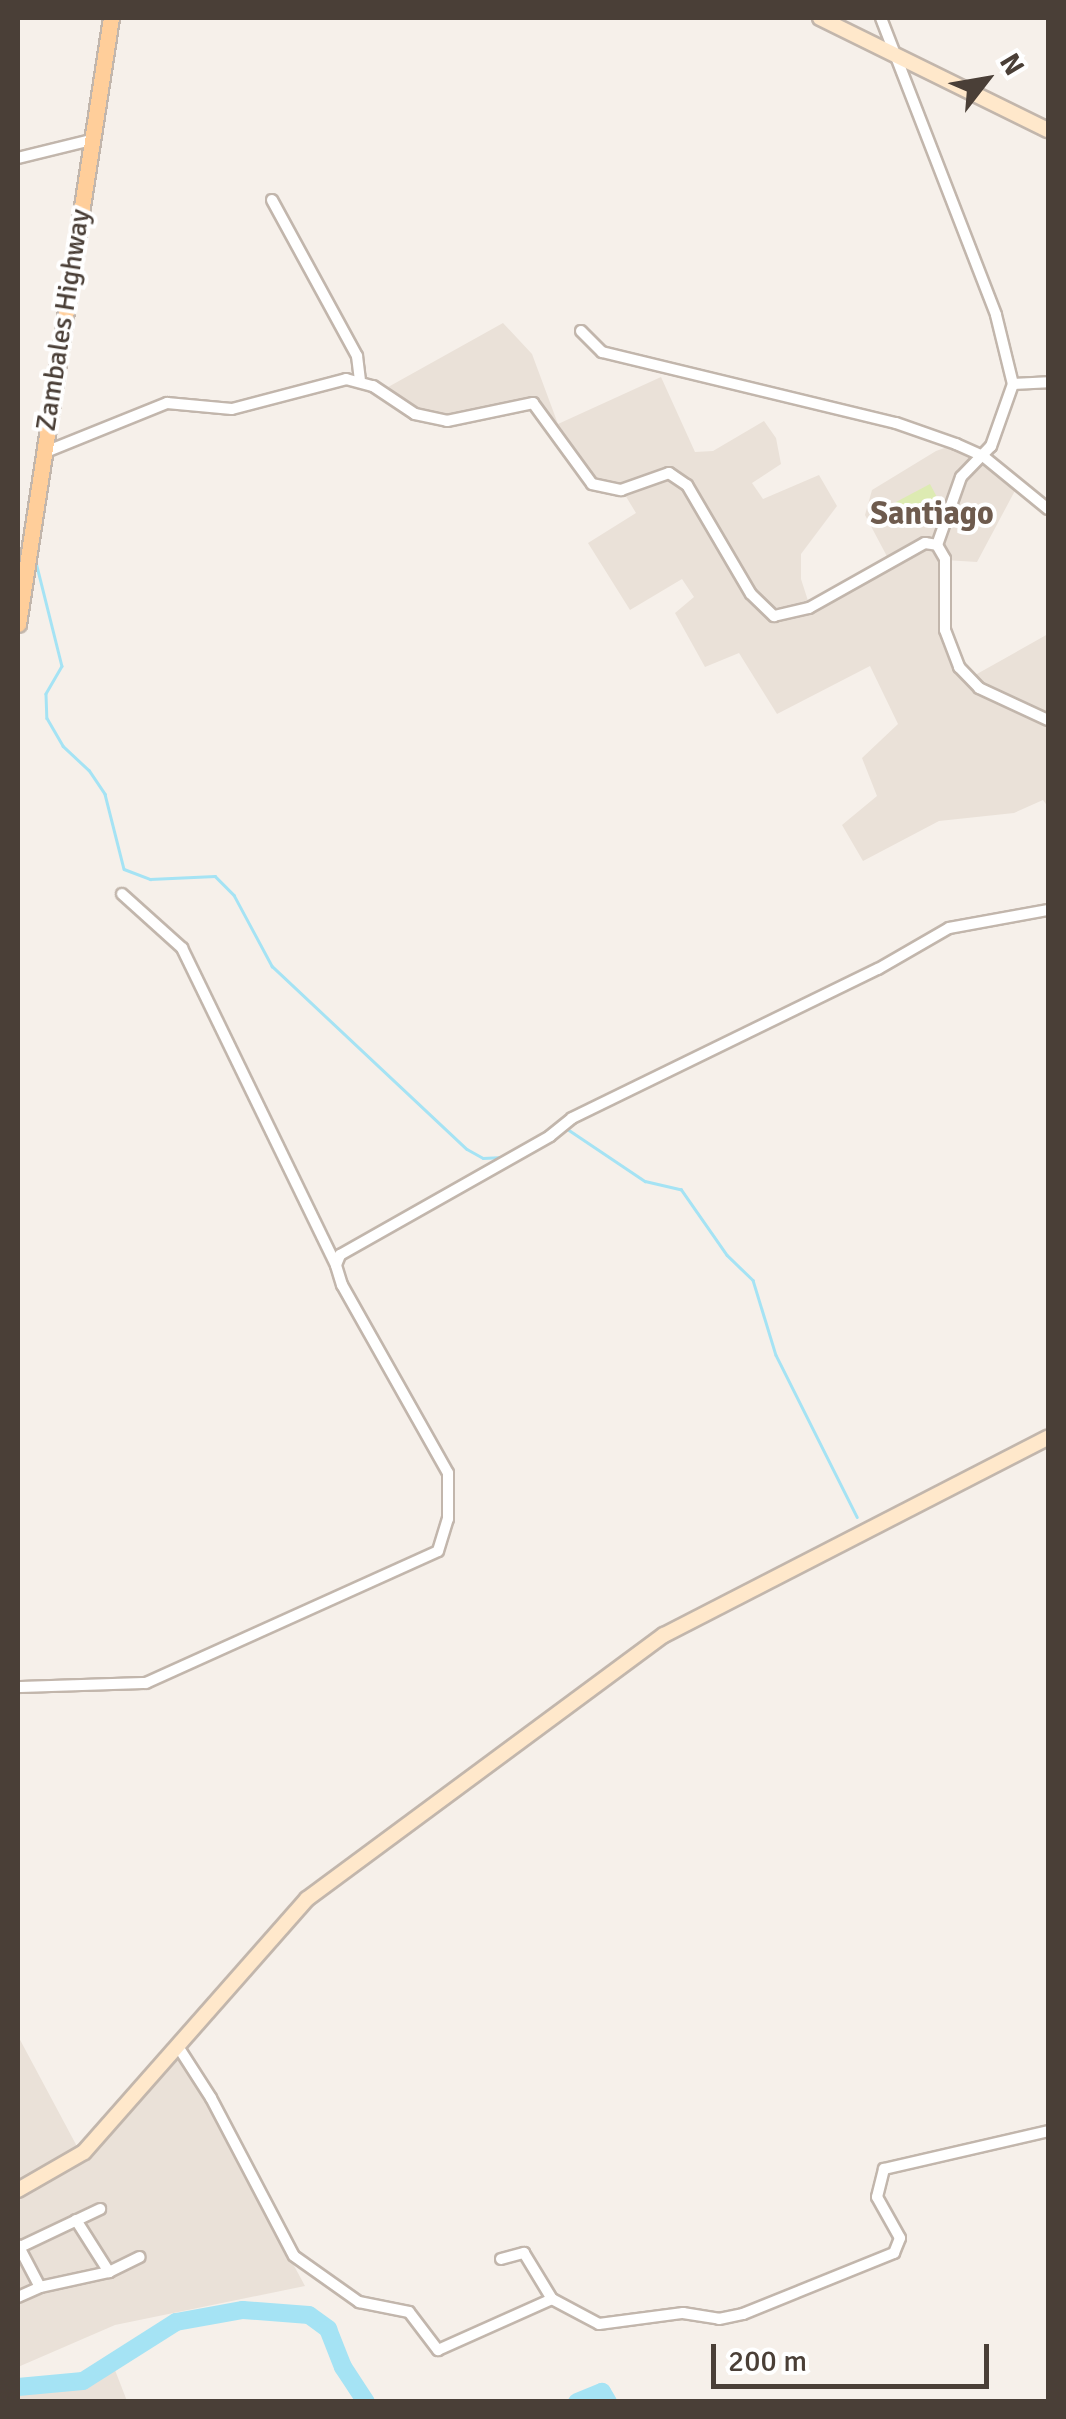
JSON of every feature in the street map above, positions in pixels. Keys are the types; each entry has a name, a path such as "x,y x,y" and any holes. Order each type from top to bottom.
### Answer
{"main road":[{"name":"Zambales Highway","path":"18,624 24,561 111,18"}],"street":[{"path":"820,18 1048,130"},
{"path":"881,18 996,315 1013,384 999,430 982,456 961,477 937,544 945,559 945,630 968,679 994,696 1048,720"},
{"path":"18,158 91,140"},
{"path":"272,200 357,356 360,380"},
{"path":"581,331 602,352 896,423 982,456 1048,509"},
{"path":"42,454 167,402 232,409 346,379 360,380 415,414 447,421 533,402 585,479 605,490 622,490 661,474 674,474 688,485 759,606 774,616 797,613 924,543 937,544"},
{"path":"1013,384 1048,382"},
{"path":"18,1687 146,1683 438,1551 448,1519 448,1474 342,1284 336,1264 182,948 122,894"},
{"path":"336,1264 340,1255 561,1128 878,969 948,928 1048,910"},
{"path":"18,2190 84,2152 307,1899 664,1635 1048,1438"},
{"path":"177,2046 211,2098 289,2249 334,2288 358,2302 409,2312 438,2350 552,2299"},
{"path":"501,2259 524,2253 552,2299 599,2324 684,2313 719,2319 743,2314 894,2254 900,2238 877,2198 884,2169 1048,2131"},
{"path":"40,2287 18,2247 100,2209"},
{"path":"76,2220 109,2272"},
{"path":"18,2297 40,2287 109,2272 140,2257"}],"shaded area":[{"path":"503,323 532,354 558,424 661,377 695,452 713,451 764,421 776,438 781,464 752,483 763,499 819,475 837,506 801,554 801,579 810,607 890,562 865,515 872,490 936,451 956,444 1018,485 977,562 945,560 945,630 968,679 1048,634 1048,807 1043,800 1014,813 939,821 863,861 842,825 877,796 862,758 898,724 870,666 777,714 739,653 705,667 675,613 694,597 682,579 630,610 588,543 636,513 622,490 592,485 533,403 466,418 430,419 381,391"},
{"path":"18,2036 80,2152 178,2051 305,2286 115,2325 18,2367"},
{"path":"113,2365 127,2401 18,2401 18,2387 83,2381"}],"green space":[{"path":"930,484 938,499 904,517 896,502"}],"waterway":[{"path":"35,558 62,666 46,694 47,718 63,746 89,770 105,794 124,869 150,879 215,876 234,895 272,966 467,1149 483,1158 503,1157 549,1130"},
{"path":"566,1128 645,1181 681,1189 727,1255 753,1280 776,1355 857,1517"},
{"path":"18,2387 83,2381 176,2322 243,2310 309,2315 328,2329 343,2367 366,2402"},
{"path":"577,2402 602,2392 608,2402"}],"district":[{"name":"Santiago","path":"932,514"}]}
